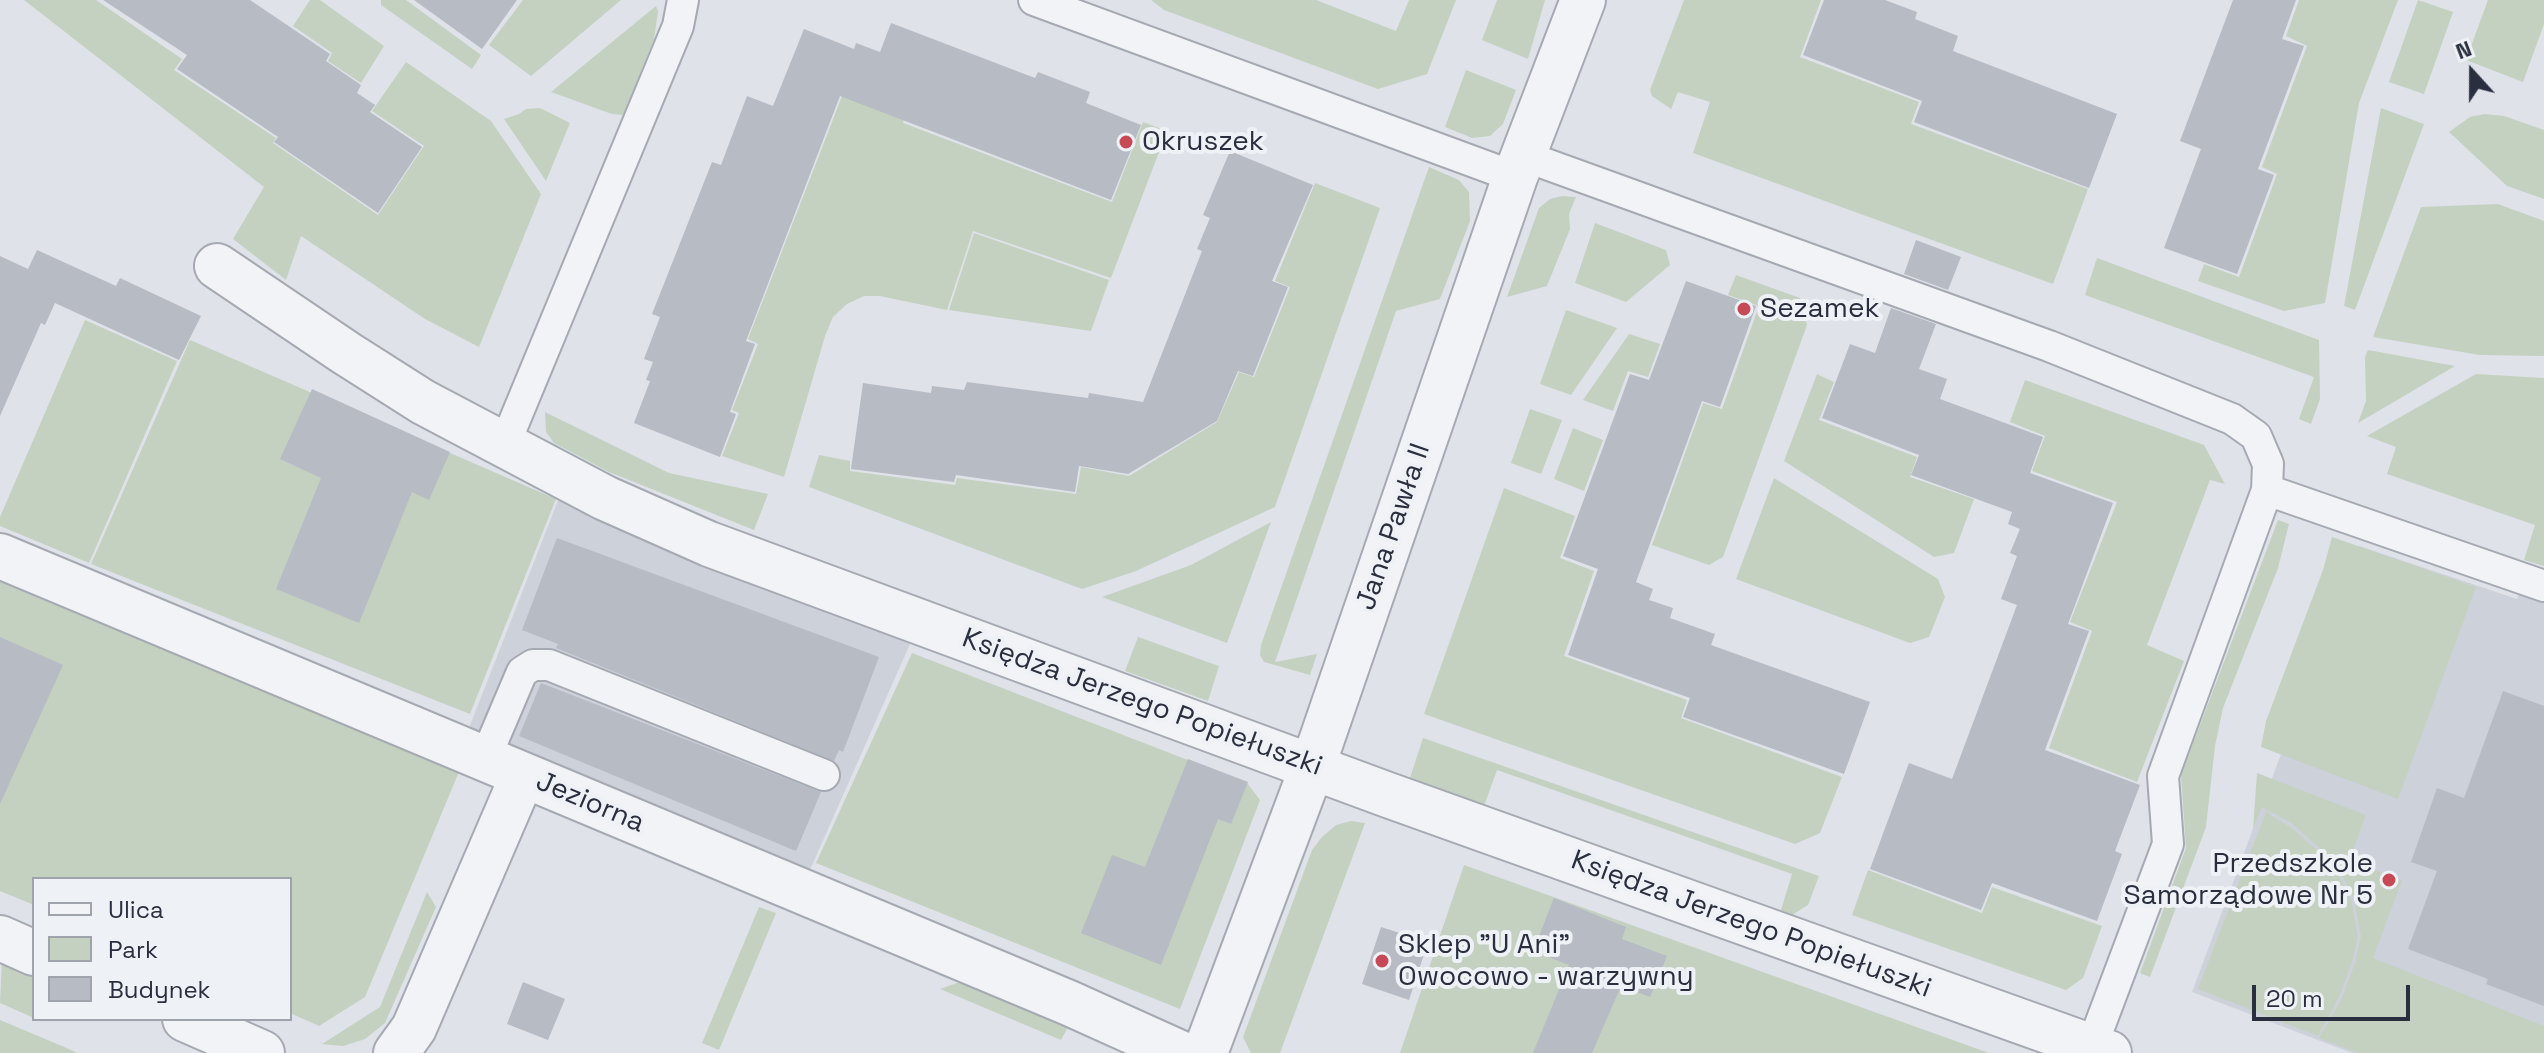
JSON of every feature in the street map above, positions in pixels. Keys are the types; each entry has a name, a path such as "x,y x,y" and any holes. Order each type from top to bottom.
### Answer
{"street":[{"name":"Jana Pawła II","path":"1205,1053 1313,765 1519,166 1583,0"},
{"name":"Księdza Jerzego Popiełuszki","path":"217,266 423,402 605,498 709,544 1388,795 2100,1050"},
{"name":"Jeziorna","path":"0,556 1069,1003 1180,1053"},
{"path":"396,1053 414,1028 504,767"},
{"path":"0,938 32,952"},
{"path":"190,1021 262,1053"}],"lane":[{"path":"504,446 678,26 683,0"},
{"path":"1034,0 1198,59 2049,346 2232,419 2256,436 2268,464 2267,490 2163,776 2168,844 2100,1050"},
{"path":"2267,490 2544,586"},
{"path":"504,767 522,672 533,665 549,665 824,775"}],"shaded area":[{"path":"559,498 910,644 809,872 469,728"},
{"name":"Przedszkole Samorządowe Nr 5","path":"2359,546 2517,599 2530,565 2544,570 2544,1053 2352,1053 2192,992"}],"green space":[{"path":"24,0 96,0 182,59 174,70 276,138 273,143 378,215 424,146 372,111 406,62 491,121 541,194 479,347 425,319 301,236 286,280 233,239 264,187"},
{"path":"310,0 320,0 384,46 361,83 328,61 332,53 293,26"},
{"path":"381,0 406,0 481,55 472,69 381,5"},
{"path":"523,0 621,0 531,76 489,45"},
{"path":"1151,0 1316,0 1396,31 1409,0 1456,0 1427,74 1378,89 1164,10"},
{"path":"1497,0 1545,0 1528,59 1482,40"},
{"path":"1684,0 1821,0 1800,57 1919,102 1911,124 2088,189 2053,284 1693,153 1710,102 1678,92 1671,109 1652,96 1650,90"},
{"path":"2299,0 2398,0 2359,103 2325,303 2284,311 2198,281 2204,264 2239,277 2277,174 2262,167 2307,46 2286,36"},
{"path":"2418,0 2453,12 2424,94 2389,82"},
{"path":"2488,0 2544,0 2544,24 2523,82 2466,60"},
{"path":"656,6 654,39 623,115 551,92"},
{"path":"1466,70 1516,90 1503,124 1490,136 1472,138 1445,127"},
{"path":"842,96 904,119 903,123 1112,202 1143,122 1167,131 1111,278 973,231 947,310 880,296 864,296 847,304 833,317 825,336 784,477 722,456 739,413 732,410 758,344 748,339"},
{"path":"540,108 570,123 546,181 504,119 526,109"},
{"path":"2381,108 2424,124 2355,310 2344,306"},
{"path":"2485,114 2504,116 2544,130 2544,199 2507,186 2449,132 2470,117"},
{"path":"1429,167 1459,180 1469,192 1470,221 1440,299 1396,311 1275,662 1317,654 1310,675 1264,662 1260,655 1261,645"},
{"path":"1315,183 1380,208 1275,507 1136,571 1082,589 809,487 819,455 850,461 850,471 955,485 957,478 1076,494 1081,467 1129,476 1217,422 1239,372 1254,377 1290,287 1275,281"},
{"path":"1576,197 1569,214 1570,229 1547,286 1507,297 1539,208 1550,199"},
{"path":"2498,204 2544,221 2544,356 2480,355 2373,337 2421,207"},
{"path":"1595,223 1666,250 1670,265 1626,302 1575,283"},
{"path":"974,233 1109,280 1091,331 949,310"},
{"path":"2097,258 2319,340 2320,399 2311,424 2299,419 2314,377 2085,295"},
{"path":"1736,275 1800,298 1807,325 1723,557 1709,565 1652,545 1703,403 1722,409 1759,306 1728,295"},
{"path":"1566,310 1617,328 1571,395 1540,384"},
{"path":"85,320 177,361 89,563 0,526 0,517"},
{"path":"1629,334 1660,344 1648,377 1628,371 1613,411 1583,400"},
{"path":"190,340 556,499 470,714 91,564"},
{"path":"2368,350 2455,366 2358,423 2366,401 2365,357"},
{"path":"1817,374 1834,382 1819,420 1917,457 1910,477 1974,499 1954,553 1934,557 1784,461"},
{"path":"2476,374 2544,378 2544,566 2524,560 2535,525 2387,474 2396,447 2367,436"},
{"path":"2025,380 2204,445 2225,484 2210,480 2147,645 2184,661 2137,782 2049,748 2092,631 2070,622 2117,502 2032,471 2045,436 2010,422"},
{"path":"1530,409 1562,420 1541,474 1511,463"},
{"path":"545,412 669,473 768,494 754,530 609,472 554,443 546,432"},
{"path":"1573,428 1603,440 1584,491 1554,479"},
{"path":"1774,478 1938,579 1945,597 1929,637 1910,643 1736,579"},
{"path":"1504,488 1575,516 1560,558 1594,571 1564,656 1687,700 1681,718 1842,777 1820,833 1795,844 1424,714"},
{"path":"2278,520 2289,524 2278,568 2223,708 2215,746 2206,827 2150,977 2140,973 2186,848 2181,775"},
{"path":"1271,522 1227,643 1102,597 1191,565"},
{"path":"2332,537 2476,587 2398,799 2261,747 2266,721 2323,570"},
{"path":"0,569 461,767 365,997 319,1026 292,1014 292,877 32,877 32,904 0,891"},
{"path":"1138,637 1219,666 1208,701 1125,671"},
{"path":"912,653 1247,783 1260,800 1180,1009 816,863"},
{"path":"1423,738 1819,876 1808,905 1792,915 1781,910 1792,874 1497,770 1484,806 1409,781"},
{"path":"2257,773 2366,815 2349,861 2402,880 2373,958 2544,1026 2544,1053 2358,1053 2319,1038 2342,998 2355,963 2361,936 2354,899 2341,873 2293,824 2262,807 2253,829"},
{"path":"2266,812 2317,850 2338,874 2351,900 2358,937 2352,962 2339,997 2318,1036 2198,989"},
{"path":"1351,821 1365,823 1280,1053 1251,1053 1243,1037 1312,850 1336,825"},
{"path":"1464,865 1989,1053 1400,1053"},
{"path":"1868,870 1982,913 1992,887 2102,926 2083,978 2066,990 1852,915"},
{"path":"427,892 436,907 385,1023 365,1039 343,1046 322,1044 380,1007"},
{"path":"759,907 776,913 719,1050 702,1043"},
{"path":"2,961 32,974 32,1017 0,1003"},
{"path":"963,981 1069,1025 1061,1040 940,989"},
{"path":"0,1020 69,1049 77,1053 0,1053"}],"building":[{"path":"103,0 250,0 330,54 326,61 361,85 357,93 375,105 370,112 422,147 378,213 274,142 278,137 177,69 187,55"},
{"path":"414,0 517,0 482,49"},
{"path":"1824,0 1885,0 1917,12 1915,19 1958,36 1953,51 2117,114 2089,188 1914,122 1922,101 1803,55"},
{"path":"2233,0 2296,0 2282,39 2304,46 2258,169 2274,175 2237,274 2164,248 2201,149 2180,141"},
{"path":"891,23 1035,78 1038,72 1090,92 1086,103 1141,125 1111,200 840,96 746,341 755,344 730,412 736,414 720,457 634,423 650,381 646,380 653,362 644,359 660,317 652,314 712,162 721,165 747,96 773,106 804,29 854,49 856,43 880,52"},
{"path":"1230,151 1313,185 1272,281 1288,287 1253,376 1238,371 1217,421 1128,474 1079,466 1075,492 956,475 954,482 851,469 863,383 931,393 932,386 964,390 967,382 1088,398 1089,393 1143,402 1202,251 1197,249 1210,218 1203,215"},
{"path":"1916,240 1961,257 1948,290 1904,274"},
{"path":"37,250 116,286 120,278 201,316 179,360 55,303 45,325 41,323 0,416 0,256 28,269"},
{"path":"1686,281 1756,306 1720,407 1702,401 1636,582 1653,589 1649,600 1673,608 1670,618 1715,634 1711,645 1870,702 1844,774 1683,717 1690,698 1568,655 1598,569 1563,556 1630,374 1649,380"},
{"path":"1891,308 1936,324 1919,369 1947,379 1940,399 2043,437 2030,473 2113,503 2068,624 2089,631 2045,750 2140,785 2115,851 2122,854 2097,921 1992,883 1981,910 1870,869 1909,763 1952,779 2017,605 2001,599 2017,556 2010,553 2020,529 2008,524 2012,512 1911,475 1919,455 1822,418 1850,344 1875,353"},
{"path":"312,389 450,452 429,500 412,492 359,623 276,589 321,478 280,459"},
{"path":"557,538 879,657 843,752 839,750 834,761 556,648 558,644 522,630"},
{"path":"0,637 63,665 0,804"},
{"path":"541,683 821,792 796,851 519,736"},
{"path":"2503,691 2544,706 2544,1006 2486,984 2488,979 2408,949 2437,871 2411,862 2437,788 2464,798"},
{"path":"1188,759 1248,782 1231,824 1218,819 1161,965 1081,933 1112,855 1145,867"},
{"path":"1554,898 1626,927 1622,939 1667,956 1650,997 1621,986 1592,1053 1533,1053 1569,965 1533,951"},
{"path":"1381,927 1428,942 1409,1000 1362,984"},
{"path":"523,982 565,999 548,1040 507,1024"}],"place":[{"name":"Okruszek","path":"1126,142"},
{"name":"Sezamek","path":"1744,309"},
{"name":"Przedszkole Samorządowe Nr 5","path":"2389,880"},
{"name":"Sklep \"U Ani\" Owocowo - warzywny","path":"1382,961"}]}
